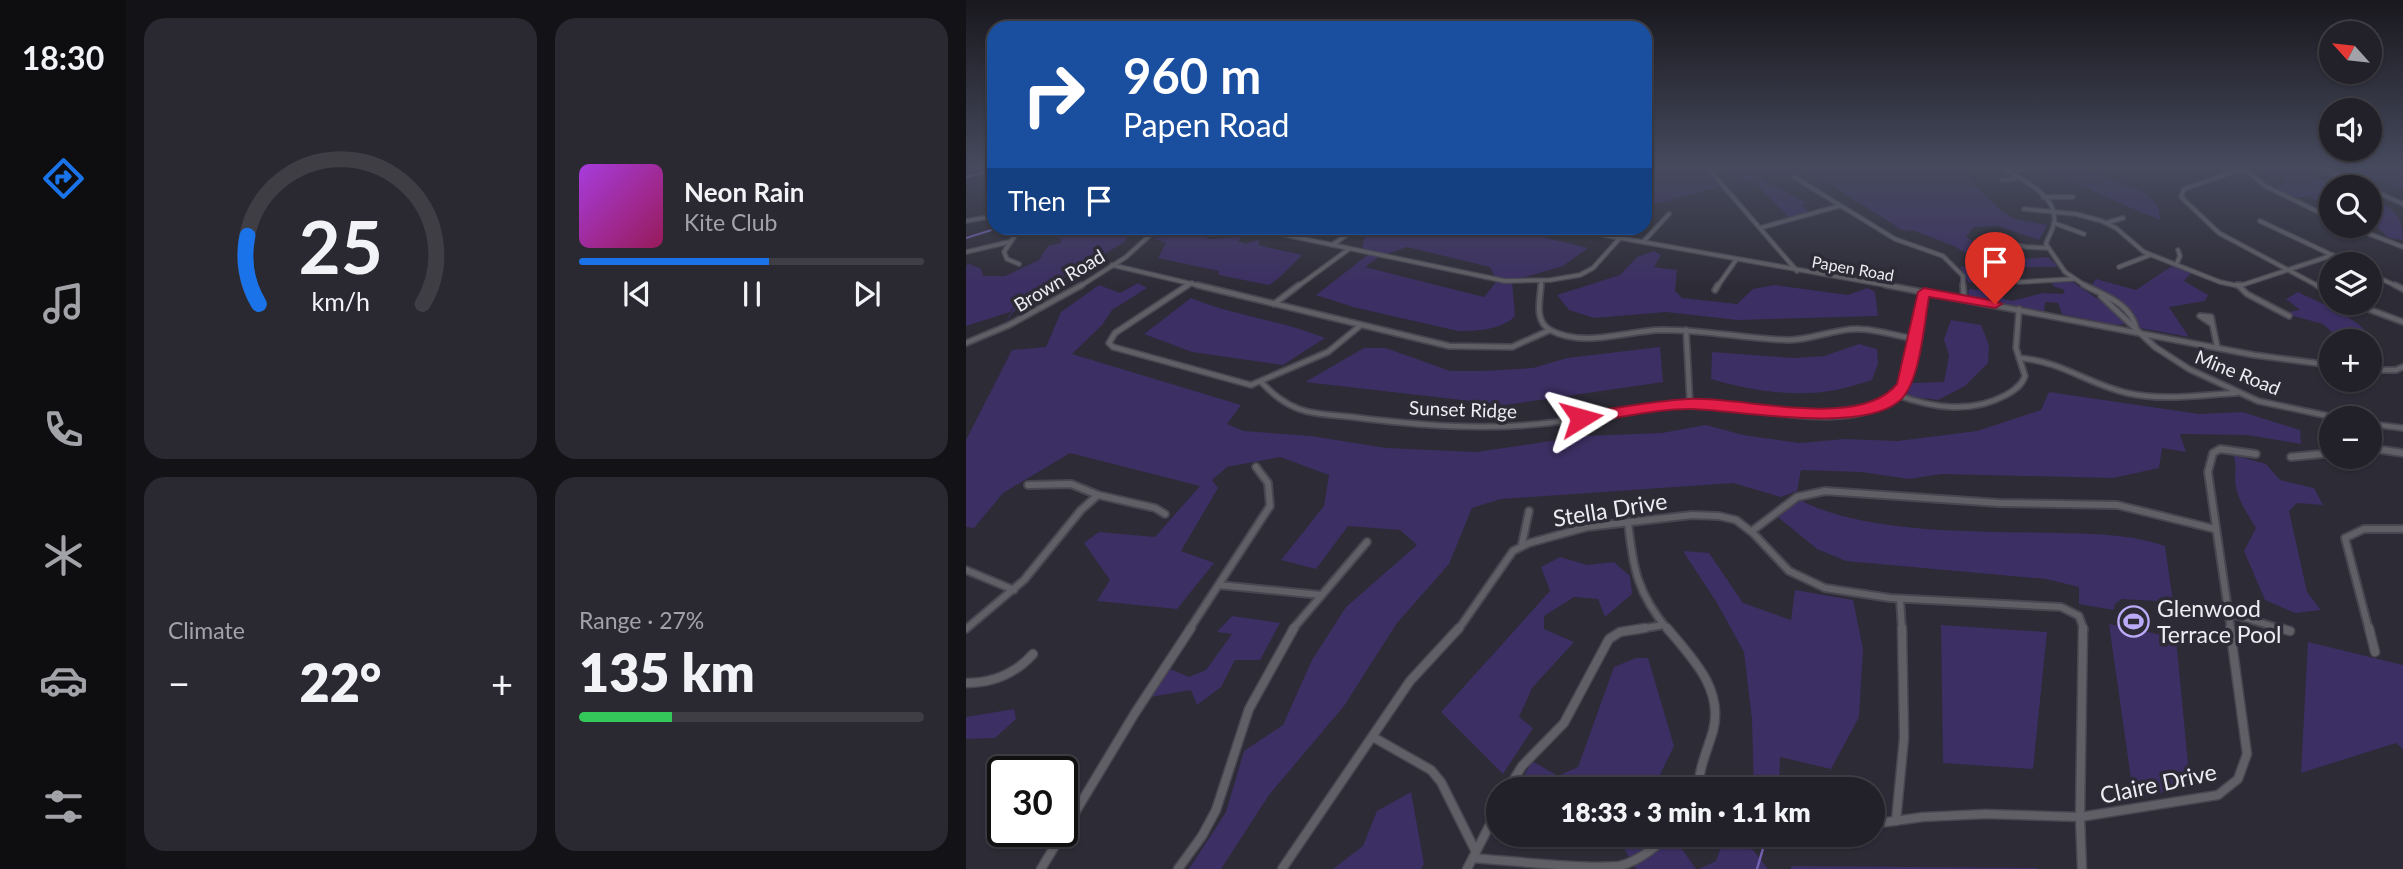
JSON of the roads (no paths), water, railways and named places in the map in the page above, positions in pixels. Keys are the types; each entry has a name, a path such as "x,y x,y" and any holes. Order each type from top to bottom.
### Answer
{"street":[{"path":"1741,207 1797,271"},
{"path":"1760,228 1837,207"},
{"path":"1840,207 1899,241 1947,258 1963,276 1964,299"},
{"path":"2049,207 2054,223 2046,238 2048,248 2073,279"},
{"path":"2190,207 2218,233 2319,287"},
{"path":"2024,209 2076,214 2106,223 2150,255 2177,263 2218,281 2239,286 2247,294 2289,316"},
{"path":"1652,232 1669,214"},
{"path":"966,221 987,217"},
{"path":"2106,223 2123,218"},
{"path":"2260,221 2327,252"},
{"path":"2054,223 2084,234"},
{"path":"1014,235 1009,242 1005,256 1019,264"},
{"name":"Brown Road","path":"966,343 1013,324 1145,244 1152,235"},
{"path":"1285,235 1497,281 1541,281 1585,273 1604,258 1620,238"},
{"path":"1332,245 1347,235"},
{"name":"Papen Road","path":"1603,235 2136,330"},
{"path":"1643,242 1650,235"},
{"path":"2380,238 2403,247"},
{"path":"2000,241 2026,247 2048,248"},
{"path":"966,252 1009,242"},
{"path":"1274,304 1349,249"},
{"path":"2177,263 2180,257 2178,250"},
{"path":"2119,267 2150,255"},
{"path":"1715,290 1736,260"},
{"path":"2239,286 2319,260"},
{"path":"1782,268 1791,263"},
{"path":"1112,265 1449,346 1470,348 1518,345 1550,330"},
{"path":"2020,282 2073,279"},
{"name":"Mine Road","path":"2073,279 2101,296 2136,330 2174,360 2267,404 2319,414"},
{"path":"2382,279 2403,289"},
{"path":"1541,281 1539,318 1550,330 1567,335 1598,338 1686,330 1791,340 1857,329 1915,339"},
{"path":"1192,283 1112,335 1109,343 1114,347 1241,384 1261,382 1328,352 1361,325"},
{"path":"1924,292 1904,385 1897,395 1940,408 1981,405 2002,398 2020,385 2025,372 2017,347 2019,309"},
{"path":"2382,314 2403,322"},
{"path":"2212,324 2217,346"},
{"path":"1686,330 1690,404"},
{"path":"2136,330 2258,356 2319,364"},
{"path":"2019,358 2059,363 2114,389 2143,396 2239,393"},
{"path":"2382,370 2403,368"},
{"name":"Sunset Ridge","path":"1261,382 1278,399 1301,410 1474,426 1530,425 1690,404 1825,415 1876,408 1897,395"},
{"path":"2382,425 2403,428"},
{"name":"Claire Drive","path":"1885,822 1986,814 2080,817 2218,795 2238,779 2245,766 2247,743 2207,472 2213,453 2224,448 2256,454"},
{"path":"2382,450 2403,453"},
{"path":"2291,457 2319,454"},
{"path":"1041,869 1135,713 1270,506 1268,483 1256,467"},
{"path":"1028,485 1071,484 1098,495 1155,508 1165,514"},
{"path":"1752,531 1797,497 1825,491 1999,503 2117,505 2215,529"},
{"path":"966,629 1014,590 1081,510 1098,495"},
{"path":"1282,869 1410,681 1452,638 1503,562 1522,544 1529,511"},
{"name":"Stella Drive","path":"1522,544 1577,529 1715,514 1733,518 1752,531 1786,570 1807,582 1832,590 1900,599 2066,608 2079,616 2084,631 2080,817"},
{"path":"1628,522 1638,584 1663,625 1706,678 1716,703 1715,720 1699,769 1699,777"},
{"path":"2375,652 2345,538 2350,532 2403,529"},
{"path":"1178,869 1216,810 1255,697 1291,631 1367,542"},
{"path":"966,570 1014,590"},
{"path":"1219,585 1321,595"},
{"path":"1896,821 1903,781 1906,714 1900,599"},
{"path":"2228,614 2290,631"},
{"path":"1515,777 1522,766 1564,723 1609,639 1620,632 1663,625"},
{"path":"966,683 1008,674 1033,654"},
{"path":"1373,737 1431,770 1441,782 1474,855"},
{"path":"2080,817 2082,869"},
{"path":"1467,869 1486,832"},
{"path":"1474,855 1570,867 1611,868 1637,859 1653,847"}],"waterway":[{"path":"966,238 987,231"},
{"path":"1757,869 1763,847"}],"place":[{"name":"Glenwood Terrace Pool","path":"2134,621"}]}
